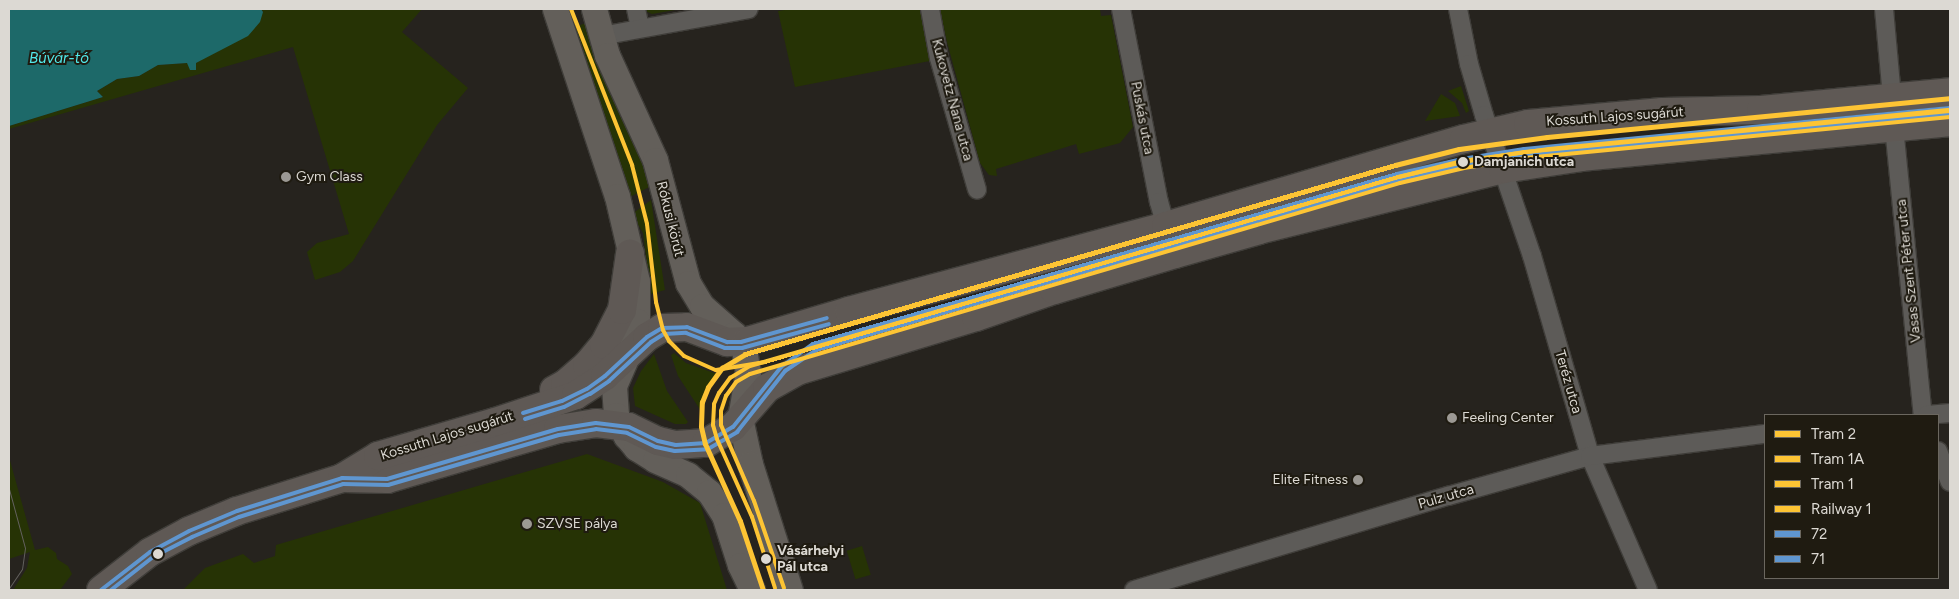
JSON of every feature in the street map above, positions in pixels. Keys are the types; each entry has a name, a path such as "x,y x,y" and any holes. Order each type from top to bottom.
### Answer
{"main road":[{"path":"555,9 617,196 637,282 635,332 614,386 614,406 619,424 636,448 655,460 688,475 709,492 724,515 740,565 752,590"},
{"name":"Rókusi körút","path":"594,9 601,36 615,74 655,160 688,283 702,306 741,342"},
{"name":"Kossuth Lajos sugárút","path":"102,590 150,552 189,531 237,511 342,478 378,456 496,422 576,395 600,379 647,337 670,327 687,327 728,342 741,342 1166,226 1490,132 1528,124 1662,112 1761,110 1950,92"},
{"name":"Kossuth Lajos sugárút","path":"342,478 386,479 558,429 596,423 619,424 636,429 666,443 687,446 706,443 718,437 740,418 767,388 800,370 1175,254 1267,228 1503,169 1580,157 1950,122"},
{"path":"496,422 565,384 587,365 604,345 622,310 630,254"},
{"path":"741,342 747,358 748,372 740,418 750,464 790,590"}],"street":[{"path":"636,9 640,28"},
{"path":"601,36 749,9"},
{"name":"Kukovetz Nana utca","path":"930,9 939,58 977,190"},
{"name":"Puskás utca","path":"1121,9 1159,202 1166,226"},
{"path":"1458,9 1469,64 1503,169"},
{"path":"1884,9 1892,98"},
{"name":"Vasas Szent Péter utca","path":"1894,127 1925,414"},
{"name":"Teréz utca","path":"1503,169 1532,256 1590,456 1648,590"},
{"path":"1933,414 1950,412"},
{"name":"Pulz utca","path":"1134,590 1462,492 1590,456 1764,434"},
{"path":"1939,454 1950,482"}],"green space":[{"path":"261,9 422,9 402,32 468,88 437,125 353,261 340,272 315,280 307,252 317,243 349,234 293,47 9,129 9,126 103,97 97,91 117,79 139,76 158,65 187,63 196,70 196,63 263,12"},
{"path":"641,9 681,9 652,14"},
{"path":"791,9 922,9 935,60 795,87 778,11"},
{"path":"940,9 1100,9 1101,16 1111,15 1133,127 1120,143 1079,154 1076,144 996,169 997,176 989,175 980,163 947,42"},
{"path":"586,23 653,185 628,198 572,28"},
{"path":"1461,86 1469,111 1466,113 1462,103 1448,91"},
{"path":"1441,94 1455,103 1460,116 1425,121"},
{"path":"651,200 665,290 651,294 643,233 632,214"},
{"path":"674,353 686,363 717,374 704,403 703,414 678,376 671,355"},
{"path":"654,354 667,391 688,422 686,424 675,424 635,406 633,388 641,371"},
{"name":"SZVSE pálya","path":"587,454 663,482 700,503 727,590 183,590 205,568 243,554 254,563 275,556 276,545"},
{"path":"9,457 35,550 48,547 56,553 57,559 68,566 72,574 60,590 13,590 27,568 30,552 9,559"},
{"path":"862,546 871,575 855,579 847,551"}],"water":[{"name":"Búvár-tó","path":"9,9 261,9 263,12 260,22 248,36 196,63 196,70 190,70 187,63 158,65 139,76 117,79 97,91 103,97 9,126"}],"tram line":[{"name":"2","path":"571,9 632,165 647,224 656,302 663,330 669,341 684,356 716,370 765,362 1398,177 1463,162 1524,152 1950,111"},
{"name":"1A","path":"775,588 752,517 717,439 713,425 714,404 719,393 730,378 750,366 1399,177 1462,161 1549,149 1950,110"},
{"name":"1","path":"784,588 754,501 721,425 721,411 726,396 736,382 750,374 1400,183 1464,168 1525,158 1950,117"},
{"path":"9,489 25,548 22,569 9,588"}],"rail line":[{"name":"1","path":"763,590 740,521 705,444 701,426 702,402 708,387 722,368 745,354 1395,165 1459,149 1547,137 1949,98"}],"transit line":[{"name":"72","path":"101,590 150,552 189,531 237,511 342,478 387,479 558,429 596,423 629,427 658,441 676,445 706,443 733,427 781,367 813,344 1397,174 1462,159 1524,149 1950,108"},
{"name":"71","path":"111,590 153,557 192,537 239,517 343,484 388,485 559,435 596,429 627,433 656,447 675,451 708,449 737,432 785,371 816,350 1399,180 1463,165 1525,155 1950,114"},
{"name":"72","path":"523,413 562,401 587,389 605,376 647,337 662,328 687,327 727,342 741,342 827,318"},
{"name":"71","path":"525,419 564,407 590,394 609,381 651,342 664,334 686,333 725,348 742,348 829,324"}],"place":[{"name":"Damjanich utca","path":"1463,162"},
{"name":"Gym Class","path":"286,177"},
{"name":"Feeling Center","path":"1452,418"},
{"name":"Elite Fitness","path":"1358,480"},
{"name":"SZVSE pálya","path":"527,524"},
{"name":"Vásárhelyi Pál utca","path":"766,559"}]}
